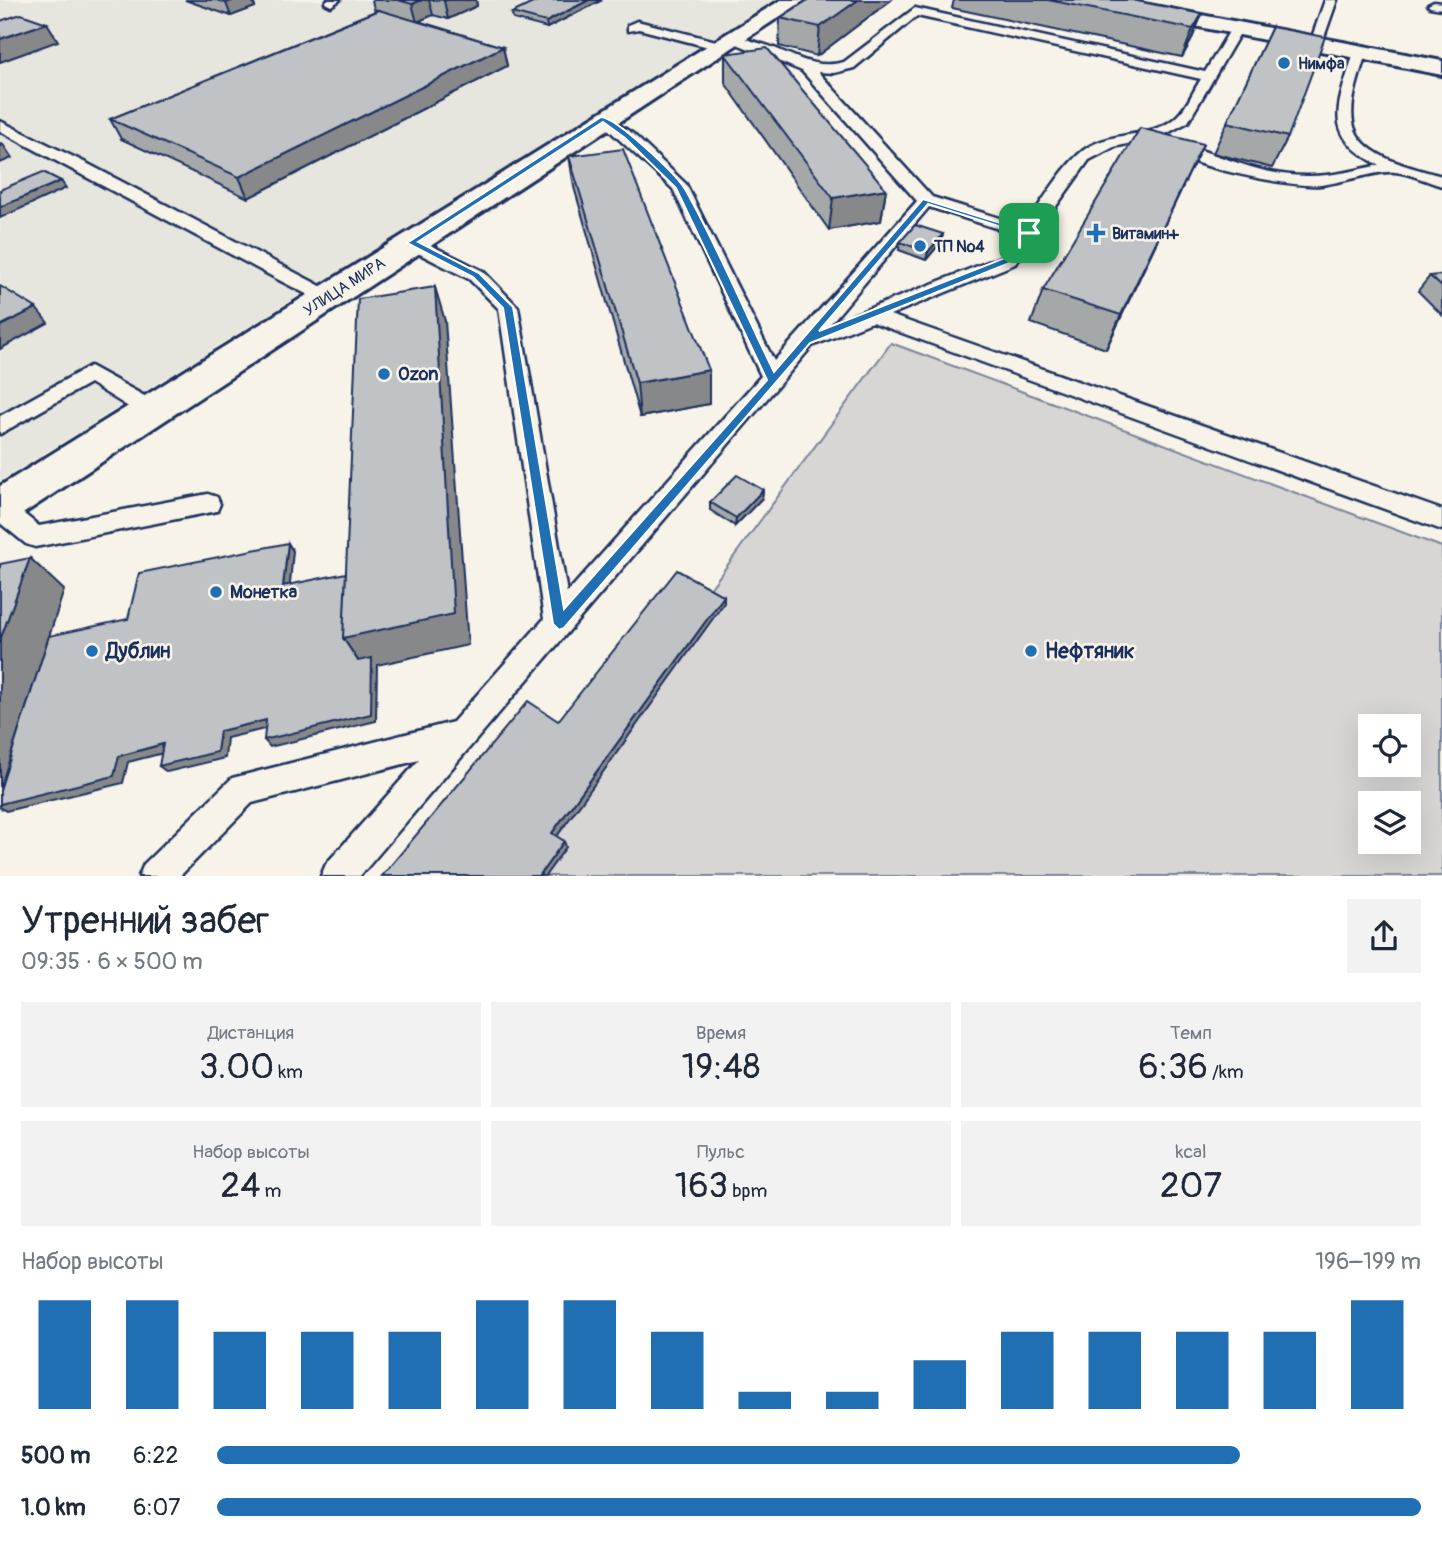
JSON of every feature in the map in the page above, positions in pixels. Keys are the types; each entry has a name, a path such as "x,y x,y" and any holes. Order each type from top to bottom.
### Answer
{"main road":[{"name":"УЛИЦА МИРА","path":"0,508 604,119 794,0"},
{"path":"1093,0 1442,68"}],"lane":[{"path":"1316,43 1331,0"},
{"path":"632,28 636,25 765,49 807,68 834,69 849,65 915,12 1209,77"},
{"path":"806,340 1009,260 1084,157 1096,147 1168,128 1180,122 1237,28"},
{"path":"1360,52 1345,121 1349,133 1364,150 1394,167 1442,181"},
{"path":"807,68 926,201 1029,233"},
{"path":"604,119 628,136 680,187 773,380"},
{"path":"0,125 80,163 218,243 327,298"},
{"path":"1150,132 1167,145 1201,158 1282,178 1309,181 1394,167"},
{"path":"338,876 773,380 926,201"},
{"path":"412,243 476,275 508,307 559,624"},
{"path":"872,315 1442,520"},
{"path":"0,426 90,373 150,410"},
{"path":"0,508 34,537 208,504"},
{"path":"156,876 243,789 463,734"}],"shaded area":[{"path":"0,0 776,0 0,481"},
{"name":"Нефтяник","path":"891,343 1442,547 1442,876 392,876 707,593"}],"building":[{"path":"398,0 422,0 412,4"},
{"path":"539,0 589,0 546,22 512,13"},
{"path":"808,0 858,0 820,27 780,18"},
{"path":"1048,0 1132,0 1202,14 1193,29"},
{"path":"379,10 503,47 239,177 110,119"},
{"path":"21,14 47,23 0,39 0,21"},
{"path":"1272,27 1325,37 1288,137 1227,122"},
{"path":"767,48 886,189 833,198 725,54"},
{"path":"1140,128 1203,144 1121,315 1043,290"},
{"path":"623,149 709,370 637,383 569,156"},
{"path":"43,172 61,181 0,207 0,190"},
{"path":"915,225 943,234 928,252 900,242"},
{"path":"1442,275 1442,287 1430,276"},
{"path":"0,286 36,308 0,326"},
{"path":"435,287 454,614 343,638 358,299"},
{"path":"737,475 763,490 736,518 710,502"},
{"path":"288,543 283,586 346,573 343,638 358,661 372,658 371,714 264,740 266,720 220,731 217,752 159,766 163,744 119,756 114,776 0,804 0,790 49,636 128,619 139,573"},
{"path":"30,558 0,640 0,564"},
{"path":"677,570 724,596 552,833 564,841 539,876 382,876 528,701 558,721"}],"place":[{"name":"Нимфа","path":"1284,63"},
{"name":"Витамин+","path":"1096,233"},
{"name":"ТП №4","path":"920,246"},
{"name":"Ozon","path":"384,374"},
{"name":"Монетка","path":"216,592"},
{"name":"Дублин","path":"92,651"},
{"name":"Нефтяник","path":"1031,651"}],"route":[{"path":"1029,233 926,201 806,340 773,380 559,624 508,307 476,275 412,243 604,119 628,136 680,187 773,380 806,340 1009,260 1029,233"}]}
